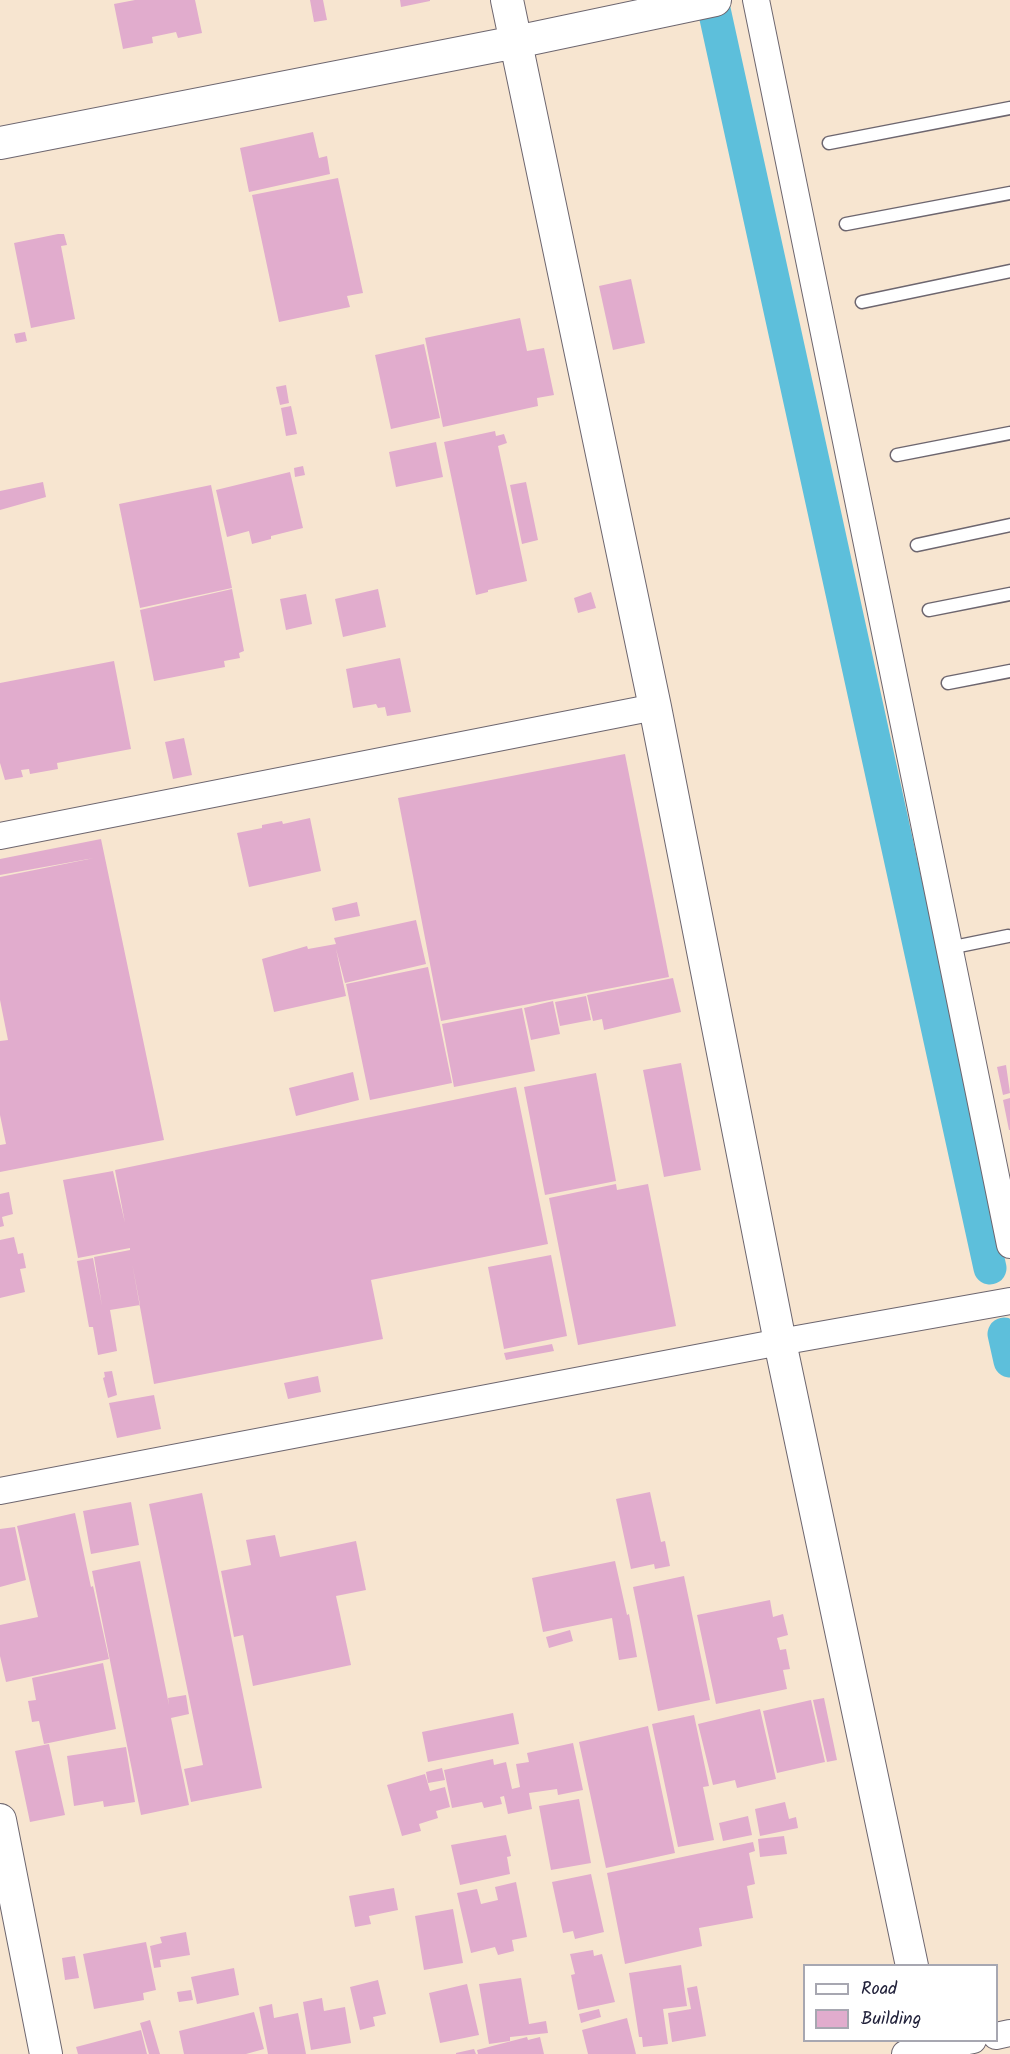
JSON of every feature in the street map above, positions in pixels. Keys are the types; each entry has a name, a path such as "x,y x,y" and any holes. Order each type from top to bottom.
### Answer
{"street":[{"path":"507,0 655,707 780,1342 912,1964"},
{"path":"0,142 516,42 715,0"},
{"path":"756,0 1010,1245"},
{"path":"0,836 655,707"},
{"path":"0,1491 780,1342 1010,1301"},
{"path":"0,1820 46,2054"},
{"path":"923,2049 962,2042"}],"lane":[{"path":"829,142 1010,108"},
{"path":"846,224 1010,193"},
{"path":"862,302 1010,271"},
{"path":"897,455 1010,432"},
{"path":"917,545 1010,525"},
{"path":"929,610 1010,594"},
{"path":"948,683 1010,671"},
{"path":"949,948 1008,936"}],"building":[{"path":"135,0 195,0 202,33 178,38 176,32 152,37 153,43 123,49 114,4"},
{"path":"310,0 323,0 327,20 314,22"},
{"path":"400,0 430,0 430,1 401,7"},
{"path":"313,132 319,158 327,156 330,174 249,192 240,148"},
{"path":"338,178 363,293 347,296 350,307 279,322 252,195"},
{"path":"64,234 67,245 61,246 75,319 31,328 14,243"},
{"path":"631,279 645,343 613,350 599,286"},
{"path":"520,318 527,351 544,348 554,395 537,398 538,406 443,427 425,338"},
{"path":"25,332 27,341 16,343 14,334"},
{"path":"424,344 440,418 391,429 375,355"},
{"path":"286,385 289,403 280,405 276,387"},
{"path":"291,406 297,434 286,436 281,408"},
{"path":"495,431 496,436 504,434 507,443 498,446 527,581 476,595 444,442"},
{"path":"436,442 443,477 396,487 389,452"},
{"path":"303,466 305,475 295,477 294,468"},
{"path":"290,472 303,528 271,536 271,539 252,544 249,531 227,537 216,490"},
{"path":"43,482 46,497 0,510 0,491"},
{"path":"526,482 538,540 522,544 510,485"},
{"path":"211,485 232,588 140,608 119,504"},
{"path":"232,589 244,651 239,653 240,658 224,661 225,667 154,681 140,610"},
{"path":"378,589 386,627 343,637 335,599"},
{"path":"591,592 596,608 578,613 574,598"},
{"path":"306,594 312,624 286,630 280,599"},
{"path":"400,658 411,712 387,716 385,707 378,708 376,704 353,708 346,669"},
{"path":"114,661 131,749 57,763 58,769 30,774 29,769 21,770 23,777 5,780 0,763 0,683"},
{"path":"184,738 192,775 173,779 165,742"},
{"path":"625,754 669,977 441,1021 398,798"},
{"path":"310,818 321,871 249,887 237,833 262,828 262,825 282,821 283,824"},
{"path":"101,839 164,1140 0,1172 0,1145 6,1144 0,1115 0,1041 8,1040 0,1000 0,877 94,858 0,875 0,859"},
{"path":"357,902 360,916 335,921 332,908"},
{"path":"416,920 426,964 345,983 336,949 346,996 274,1012 262,959 307,946 308,949 336,944 334,938"},
{"path":"428,967 452,1083 370,1100 346,984"},
{"path":"673,978 681,1012 604,1030 602,1019 593,1021 587,995"},
{"path":"586,996 591,1020 560,1026 555,1002"},
{"path":"553,1001 560,1034 531,1040 524,1008"},
{"path":"522,1008 535,1071 454,1087 442,1024"},
{"path":"681,1063 701,1170 664,1177 643,1070"},
{"path":"1006,1065 1010,1093 1003,1095 997,1067"},
{"path":"353,1072 359,1100 296,1116 289,1088"},
{"path":"596,1073 616,1181 545,1195 524,1087"},
{"path":"516,1087 548,1244 371,1280 383,1339 154,1384 140,1305 110,1310 117,1351 98,1355 93,1327 89,1327 77,1261 93,1258 102,1306 94,1257 130,1250 130,1248 78,1258 63,1180 113,1171 125,1223 115,1170"},
{"path":"1010,1098 1010,1130 1009,1130 1003,1100"},
{"path":"616,1184 617,1190 648,1184 676,1326 578,1345 549,1198"},
{"path":"9,1192 13,1214 2,1217 4,1226 0,1227 0,1194"},
{"path":"14,1237 18,1254 23,1253 26,1268 20,1269 25,1292 0,1298 0,1240"},
{"path":"551,1255 567,1336 504,1349 488,1267"},
{"path":"552,1344 554,1351 506,1360 504,1353"},
{"path":"112,1371 117,1395 108,1398 103,1378 105,1377 104,1372"},
{"path":"318,1376 321,1392 288,1399 284,1383"},
{"path":"154,1395 161,1429 117,1438 109,1403"},
{"path":"650,1492 661,1542 665,1541 670,1566 655,1569 654,1564 631,1569 616,1499"},
{"path":"202,1493 262,1788 191,1802 184,1769 203,1765 149,1504"},
{"path":"131,1502 139,1545 91,1554 83,1511"},
{"path":"75,1513 109,1659 6,1682 0,1656 0,1625 38,1617 17,1526"},
{"path":"15,1527 26,1580 0,1587 0,1529"},
{"path":"275,1535 280,1557 356,1541 366,1590 336,1596 351,1665 253,1686 243,1635 234,1637 221,1571 251,1565 246,1540"},
{"path":"140,1561 169,1705 168,1698 186,1695 189,1714 171,1718 189,1805 141,1815 92,1571"},
{"path":"615,1561 627,1615 629,1614 637,1657 619,1660 612,1618 543,1632 532,1578"},
{"path":"684,1576 710,1700 658,1711 633,1587"},
{"path":"770,1600 773,1617 783,1614 788,1635 777,1638 780,1650 786,1649 790,1669 783,1670 787,1689 716,1704 697,1615"},
{"path":"570,1630 573,1641 549,1648 546,1637"},
{"path":"103,1663 116,1729 44,1744 39,1721 32,1722 28,1701 36,1700 32,1678"},
{"path":"824,1698 837,1760 827,1762 813,1700"},
{"path":"811,1700 825,1762 777,1773 763,1711"},
{"path":"760,1709 776,1779 737,1788 735,1780 713,1785 698,1724"},
{"path":"513,1713 519,1744 428,1762 422,1732"},
{"path":"694,1715 709,1786 703,1787 714,1840 678,1847 652,1724"},
{"path":"648,1726 675,1853 606,1868 579,1742"},
{"path":"573,1743 583,1790 558,1795 557,1789 529,1793 532,1809 508,1814 504,1796 500,1797 502,1804 484,1808 482,1802 452,1808 444,1770 493,1759 494,1765 506,1762 512,1789 520,1787 516,1764 529,1762 527,1753"},
{"path":"49,1744 65,1815 30,1822 15,1751"},
{"path":"126,1747 135,1802 104,1807 103,1801 74,1806 67,1756"},
{"path":"442,1768 445,1780 428,1783 426,1772"},
{"path":"425,1774 430,1791 445,1787 450,1807 436,1811 438,1818 419,1824 421,1831 402,1836 387,1785"},
{"path":"579,1799 591,1863 551,1870 539,1806"},
{"path":"785,1802 789,1819 796,1817 798,1828 760,1836 755,1809"},
{"path":"748,1816 752,1835 723,1841 719,1823"},
{"path":"506,1835 511,1856 507,1857 510,1874 460,1885 451,1845"},
{"path":"784,1836 787,1854 760,1857 758,1839"},
{"path":"753,1842 755,1851 749,1853 755,1884 747,1886 753,1918 699,1928 702,1946 625,1964 607,1873"},
{"path":"591,1874 604,1932 575,1939 573,1931 563,1933 552,1882"},
{"path":"516,1882 527,1937 512,1940 514,1951 498,1955 495,1947 471,1953 457,1893 477,1889 481,1904 498,1900 495,1887"},
{"path":"394,1888 398,1910 369,1916 371,1924 355,1927 349,1896"},
{"path":"453,1909 463,1963 424,1970 415,1916"},
{"path":"186,1932 190,1955 160,1960 161,1967 154,1968 150,1946 162,1943 160,1937"},
{"path":"146,1942 156,1990 143,1993 144,2000 94,2009 83,1954"},
{"path":"593,1950 594,1956 602,1954 615,2002 578,2010 571,1975 575,1974 570,1954"},
{"path":"75,1956 79,1978 65,1980 62,1958"},
{"path":"681,1965 687,2006 663,2009 668,2044 643,2047 642,2037 639,2037 629,1973"},
{"path":"234,1968 239,1995 197,2004 191,1977"},
{"path":"521,1978 529,2024 546,2021 548,2033 510,2037 510,2041 489,2044 479,1984"},
{"path":"378,1980 386,2014 373,2017 375,2026 360,2030 350,1987"},
{"path":"467,1984 479,2035 440,2043 429,1993"},
{"path":"697,1986 706,2036 672,2042 668,2013 691,2009 687,1988"},
{"path":"191,1990 193,2000 179,2002 177,1992"},
{"path":"322,1998 324,2011 345,2007 351,2043 311,2050 303,2002"},
{"path":"272,2004 274,2018 298,2013 306,2054 268,2054 259,2007"},
{"path":"599,2009 601,2017 581,2023 579,2014"},
{"path":"254,2012 264,2049 246,2054 184,2054 179,2031"},
{"path":"627,2018 636,2054 588,2054 582,2030"},
{"path":"150,2020 160,2054 149,2054 140,2023"},
{"path":"141,2030 147,2054 78,2054 76,2047"},
{"path":"527,2037 528,2040 540,2037 544,2054 478,2054 477,2050"},
{"path":"474,2049 476,2054 456,2054 456,2053"}],"waterway":[{"path":"712,0 990,1268"},
{"path":"1004,1334 1010,1361"}]}
